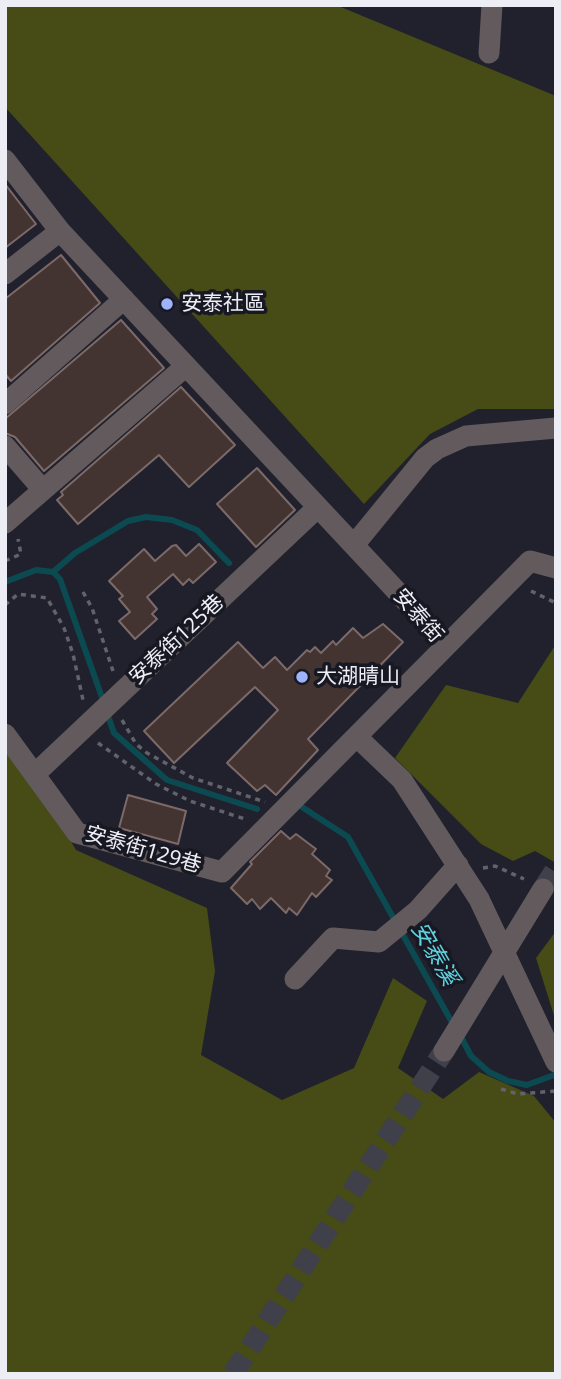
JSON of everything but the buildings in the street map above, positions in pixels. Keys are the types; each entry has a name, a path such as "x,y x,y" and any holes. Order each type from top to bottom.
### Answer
{"street":[{"path":"489,53 492,5"},
{"name":"安泰街","path":"5,160 60,231 447,645 357,737"},
{"path":"5,274 60,231"},
{"path":"5,404 124,299"},
{"path":"5,523 186,366"},
{"path":"354,545 425,458 437,449 466,436 556,428"},
{"path":"5,446 43,490"},
{"name":"安泰街125巷","path":"36,773 318,507"},
{"path":"447,645 530,561 556,568"},
{"name":"安泰街129巷","path":"5,734 36,773 77,833 222,872 357,737"},
{"path":"357,737 402,780 462,871 556,1062"},
{"path":"295,979 333,938 379,942 462,871"},
{"path":"444,1051 543,889"}],"path":[{"path":"510,581 556,603"},
{"path":"83,592 92,608 113,671 120,714 127,730 147,753 193,778 243,796 261,799 279,815"},
{"path":"462,871 495,866 543,889"},
{"path":"501,1089 518,1094 556,1091"}],"green space":[{"path":"5,5 336,5 556,96 556,409 478,409 430,434 364,504 5,107"},
{"path":"556,644 556,863 535,851 513,861 481,844 395,758 446,685 518,703"},
{"path":"5,747 49,803 76,850 207,908 215,971 201,1055 282,1100 354,1068 393,978 427,1001 398,1068 443,1099 479,1072 534,1096 556,1123 556,1374 5,1374"},
{"path":"556,931 556,1022 536,958"}],"waterway":[{"path":"53,572 75,553 128,521 146,517 172,520 197,530 229,563"},
{"name":"安泰溪","path":"5,582 36,570 53,572 60,579 104,703"},
{"name":"安泰溪","path":"107,713 114,733 167,780 257,809"},
{"name":"安泰溪","path":"302,807 348,837 454,1026"},
{"name":"安泰溪","path":"460,1035 471,1056 489,1072 508,1081 527,1085 554,1075"}],"tunnel":[{"path":"543,889 556,869"},
{"path":"233,1374 444,1051"}],"place":[{"name":"安泰社區","path":"167,304"},
{"name":"大湖晴山","path":"302,677"}]}
